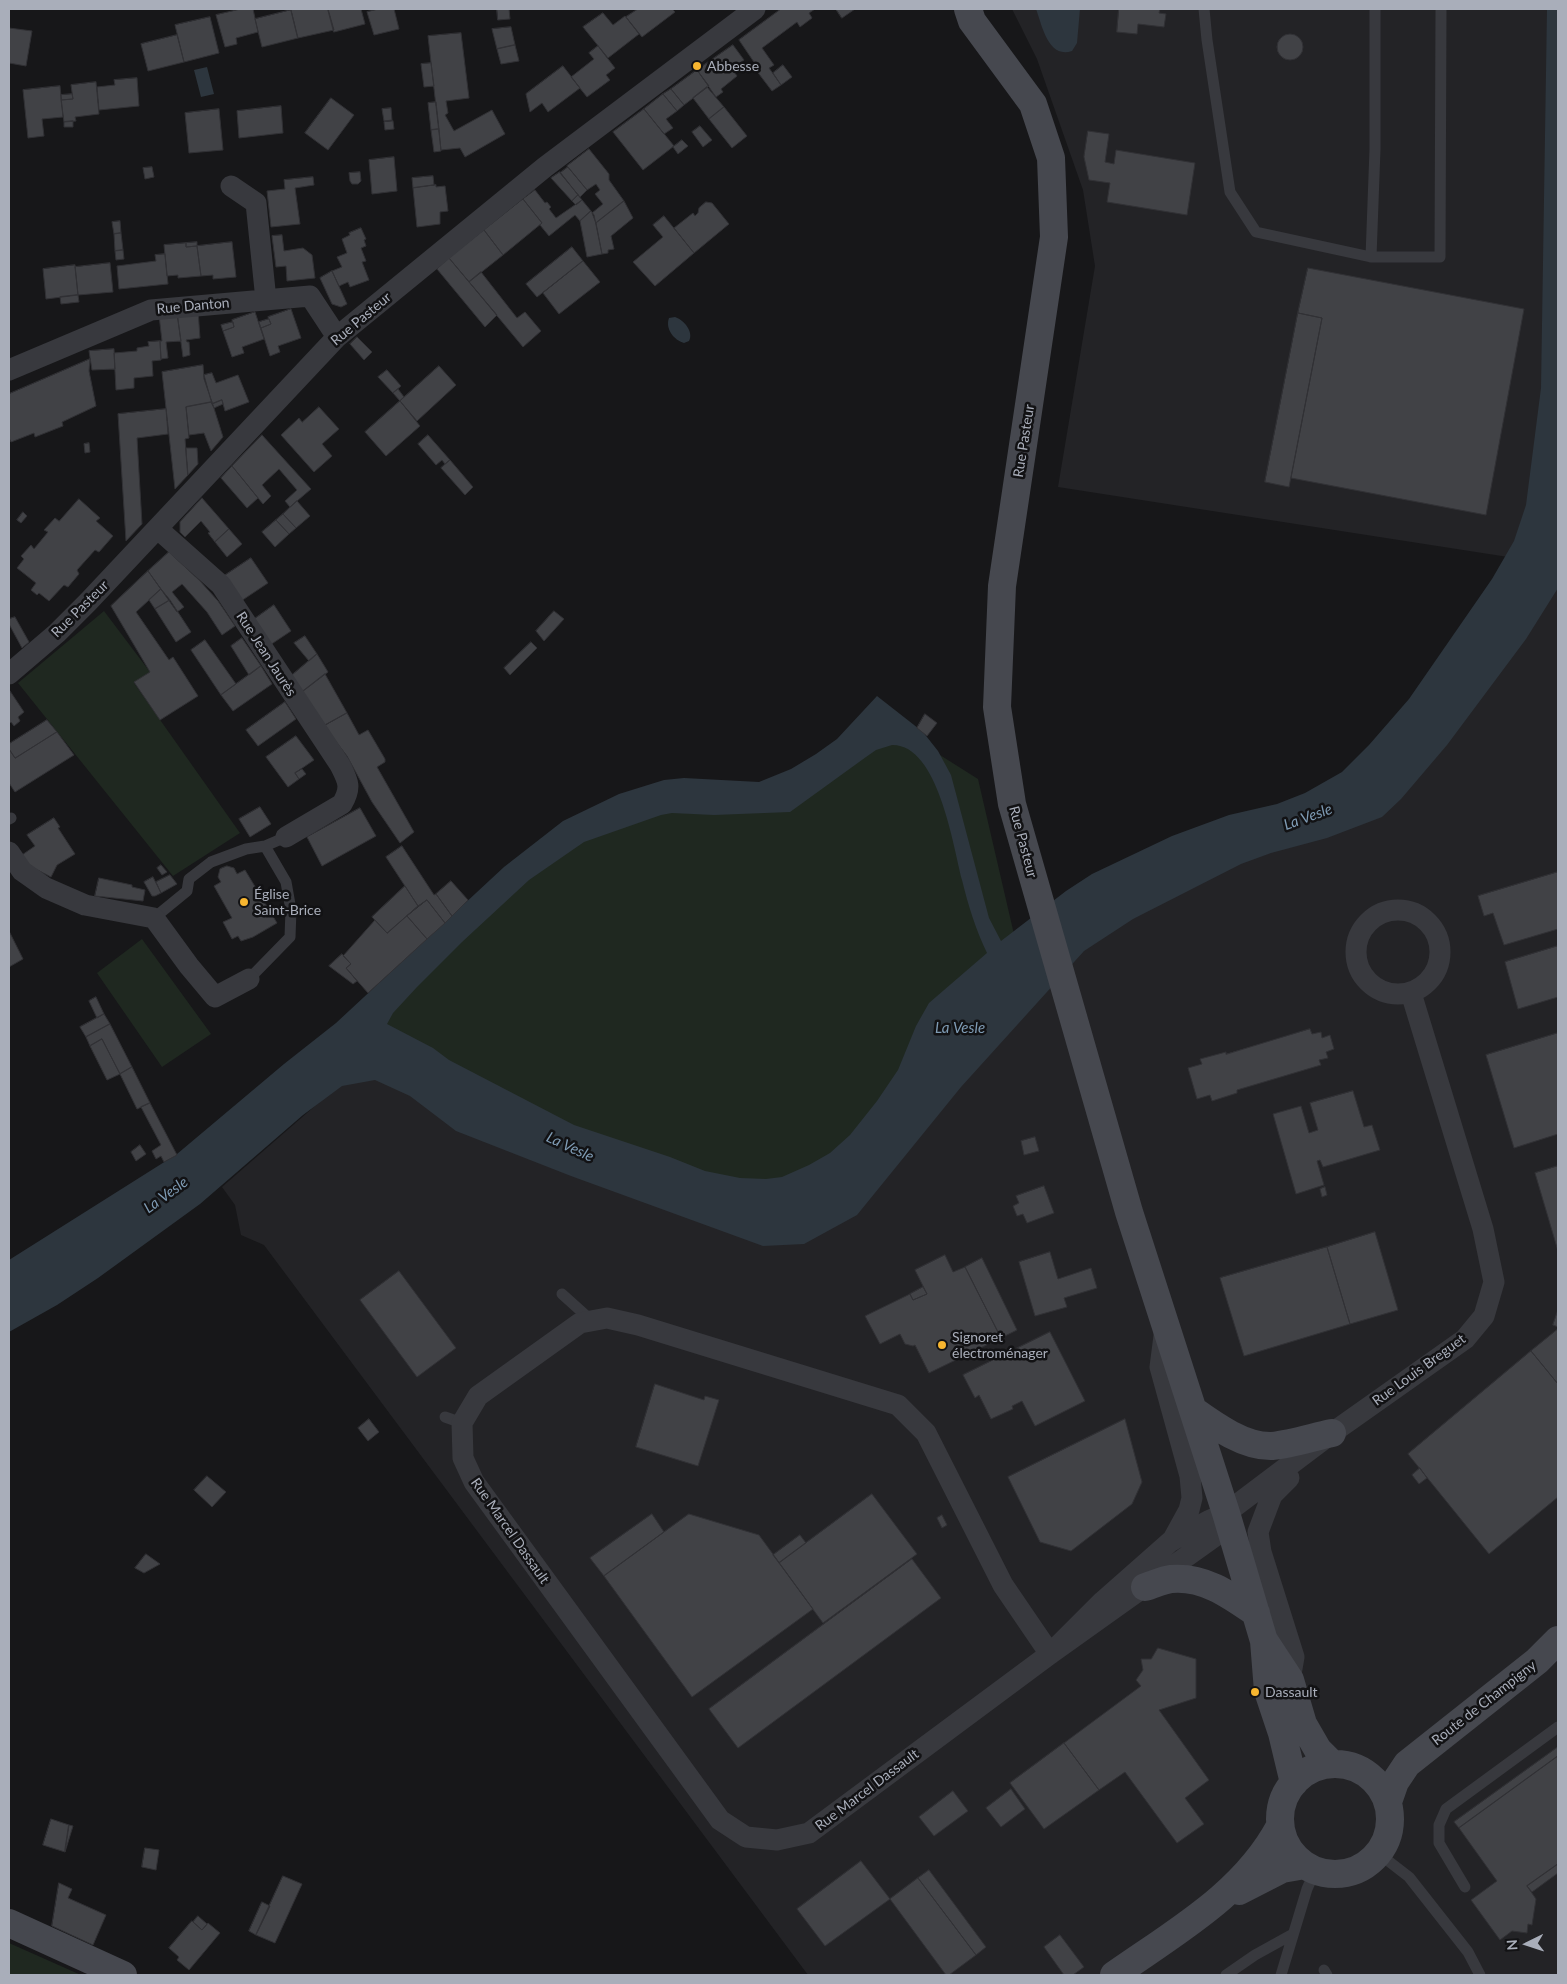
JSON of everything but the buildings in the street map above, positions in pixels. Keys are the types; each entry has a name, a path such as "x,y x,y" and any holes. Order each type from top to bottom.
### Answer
{"street":[{"name":"Rue Pasteur","path":"9,674 57,633 337,337 548,165 755,9"},
{"name":"Rue Pasteur","path":"968,9 972,21 1033,104 1051,158 1054,238 1002,586 997,707 1012,804 1129,1212 1226,1513 1264,1641"},
{"path":"231,186 256,203 266,300"},
{"name":"Rue Danton","path":"9,370 150,310 310,296 337,337"},
{"name":"Rue Jean Jaurès","path":"158,528 221,585 340,765 349,783 347,796 342,804 286,837"},
{"path":"9,852 22,871 46,888 85,905 154,918 189,966 216,997 249,979"},
{"path":"1393,910 1407,910 1425,920 1438,936 1441,950 1439,964 1433,977 1423,987 1411,993 1397,995 1383,992 1370,985 1361,974 1356,961 1356,947 1360,933 1368,921 1380,914 1393,910"},
{"name":"Rue Louis Breguet","path":"1226,1513 1332,1433 1465,1339 1484,1316 1494,1282 1483,1229 1411,993"},
{"name":"Rue Marcel Dassault","path":"1050,1654 1004,1585 926,1433 898,1405 638,1325 607,1318 580,1323 478,1396 454,1420 463,1458 474,1482 720,1820 746,1837 777,1840 809,1833 1050,1654 1214,1537 1220,1530 1226,1513"},
{"path":"1165,1323 1160,1367 1190,1476 1192,1498 1189,1510 1171,1541"},
{"path":"1193,1410 1222,1431 1256,1444 1271,1446 1332,1433"},
{"path":"1290,1680 1294,1656 1261,1552 1258,1532 1272,1495 1283,1482 1313,1458 1332,1433"},
{"name":"Rue Marcel Dassault","path":"1050,1654 1103,1601 1171,1541 1226,1513"},
{"path":"1145,1587 1170,1579 1190,1579 1207,1583 1256,1613"},
{"name":"Route de Champigny","path":"1388,1802 1395,1782 1407,1764 1537,1661 1558,1640"},
{"path":"1264,1641 1290,1680 1303,1724 1318,1750 1332,1764"},
{"path":"1264,1641 1268,1690 1282,1733 1294,1783"},
{"path":"1114,1975 1214,1905 1282,1869 1310,1868 1329,1874 1343,1874 1356,1870 1368,1863 1386,1842 1389,1829 1388,1802 1377,1783 1358,1769 1345,1765 1332,1764 1318,1767 1305,1773 1294,1783 1286,1796 1283,1803 1280,1826 1264,1853 1245,1875 1214,1905"},
{"name":"Route de Champigny","path":"1369,1776 1407,1764"},
{"path":"1280,1826 1288,1848 1310,1868"},
{"path":"9,1922 122,1975"}],"lane":[{"path":"1204,9 1230,192 1256,232 1371,257 1440,257 1441,9"},
{"path":"1371,257 1375,9"},
{"path":"154,918 187,891 188,878 211,862 246,849 265,846 286,837"},
{"path":"249,979 290,937 291,910 286,882 265,846"},
{"path":"562,1294 592,1320"},
{"path":"1465,1887 1439,1843 1439,1825 1446,1809 1558,1727"},
{"path":"1378,1853 1409,1877 1468,1952 1480,1975"},
{"path":"1281,1975 1307,1889 1310,1868"},
{"path":"1226,1975 1255,1955 1294,1934"}],"shaded area":[{"path":"1012,9 1558,9 1558,1975 808,1975 264,1245 241,1235 235,1205 222,1187 362,1065 783,1234 1154,866 1369,774 1521,559 1058,487 1095,266 1083,190 1037,59"},
{"path":"104,611 150,672 134,683 240,833 173,876 18,683"},
{"path":"894,726 978,779 1026,986 783,1234 362,1065 364,1007 570,834 712,790 785,791"},
{"path":"142,939 211,1034 162,1067 97,973"},
{"path":"9,1943 81,1975 9,1975"}],"water":[{"path":"1036,9 1080,9 1077,43 1072,51 1064,52 1057,50 1052,45 1047,39"},
{"name":"La Vesle","path":"1547,9 1558,9 1558,588 1526,639 1447,745 1401,799 1382,817 1327,838 1271,853 1241,864 1133,919 1084,951 961,1087 857,1215 804,1244 763,1246 571,1176 456,1131 410,1096 375,1080 342,1086 303,1115 200,1204 98,1278 57,1305 9,1332 9,1260 177,1154 336,1023 504,867 563,821 619,794 664,780 684,778 759,782 791,769 837,739 877,696 923,732 938,751 951,775 989,918 1001,941 1066,891 1092,874 1172,836 1229,815 1277,804 1305,793 1342,772 1369,745 1409,699 1492,579 1514,541 1526,505 1541,388","holes":["892,745 908,749 921,761 932,778 941,799 970,908 987,953 929,1003 916,1026 898,1070 877,1101 850,1135 830,1153 809,1165 782,1177 766,1179 740,1178 705,1171 670,1157 574,1125 449,1060 433,1048 387,1024 393,1013 417,987 529,880 584,842 661,815 672,813 714,815 790,812 876,750"]},
{"path":"207,67 214,94 201,97 194,70"},
{"path":"675,317 682,321 689,330 689,341 680,342 671,334 668,322 669,318"}],"place":[{"name":"Abbesse","path":"697,66"},
{"name":"Église Saint-Brice","path":"244,902"},
{"name":"Signoret électroménager","path":"942,1345"},
{"name":"Dassault","path":"1255,1692"}]}
